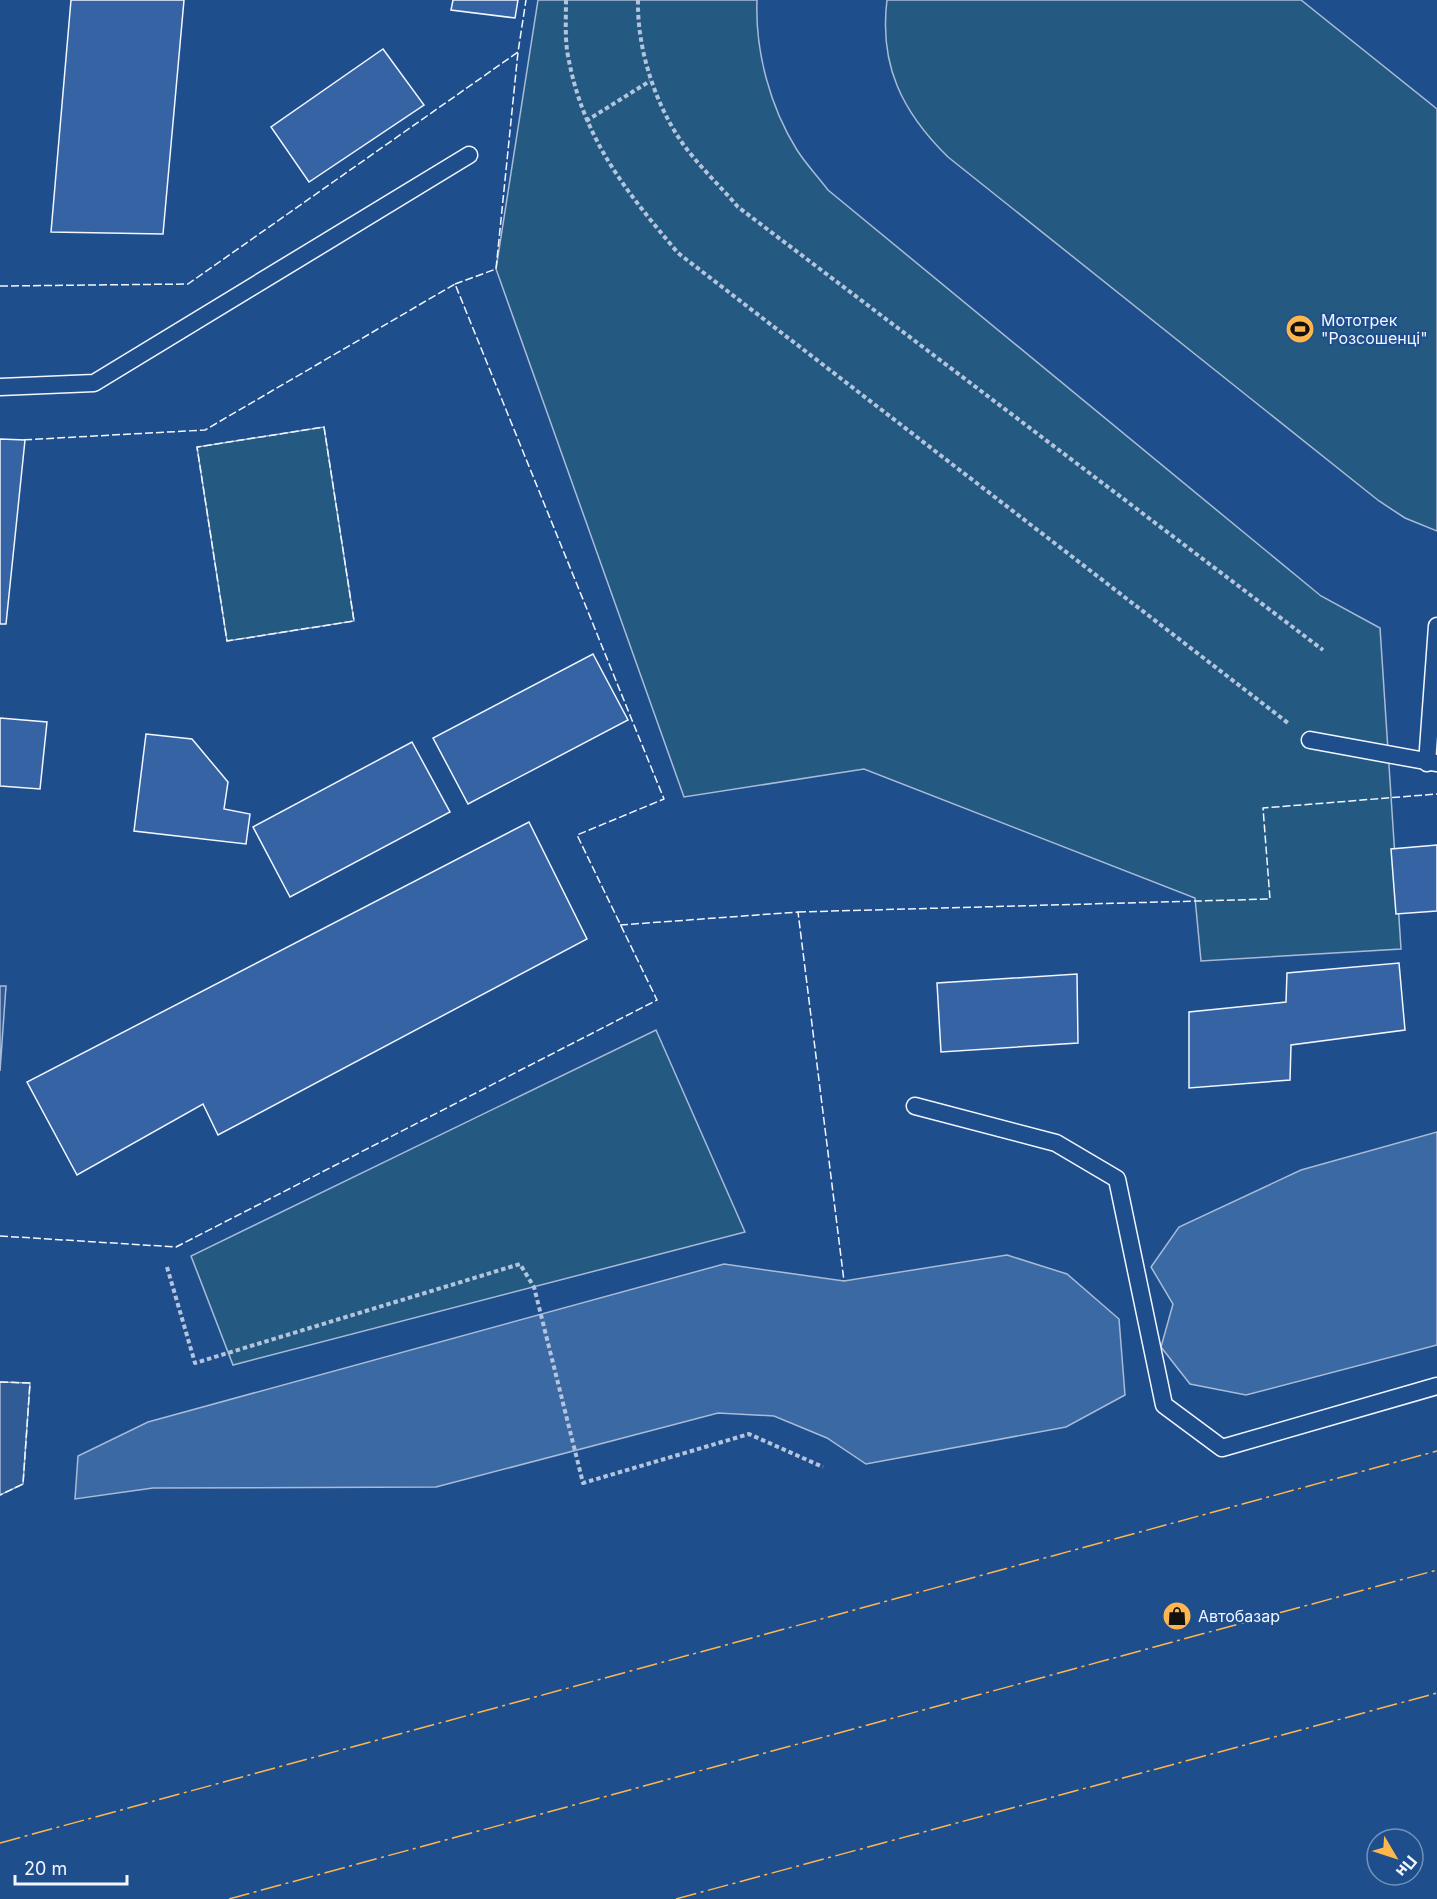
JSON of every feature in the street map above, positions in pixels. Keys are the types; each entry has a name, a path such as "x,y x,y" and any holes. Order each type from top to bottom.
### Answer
{"lane":[{"path":"0,387 94,382 469,155"},
{"path":"1310,740 1432,763 1437,626"},
{"path":"915,1106 1056,1143 1117,1179 1164,1405 1222,1448 1437,1386"}],"path":[{"path":"566,0 567,50 586,122 625,190 678,253 1310,740"},
{"path":"638,0 638,13 650,81 683,143 738,207 1323,650"},
{"path":"586,122 650,81"},
{"path":"167,1267 195,1363 520,1264 534,1287 542,1314 583,1483 749,1434 823,1467"}],"shaded area":[{"path":"538,0 757,0 762,59 779,116 797,150 828,190 1321,596 1380,628 1401,949 1201,961 1195,898 864,769 684,797 496,269"},
{"name":"Мототрек \"Розсошенці\"","path":"887,0 1301,0 1437,109 1437,531 1405,518 1379,501 948,157 918,123 897,86 887,46 885,24"},
{"path":"324,427 354,621 227,641 197,447"},
{"path":"0,986 6,986 0,1071"},
{"path":"656,1030 745,1232 233,1365 191,1256"},
{"path":"1437,1132 1437,1345 1246,1395 1190,1384 1161,1347 1173,1304 1151,1267 1179,1227 1301,1170"},
{"path":"1007,1255 1067,1274 1119,1319 1125,1395 1066,1427 866,1464 827,1438 774,1416 718,1413 436,1487 153,1488 75,1499 78,1456 148,1422 724,1264 844,1281"},
{"path":"0,1382 30,1383 23,1484 0,1495"}],"building":[{"path":"71,0 184,0 163,234 51,232"},
{"path":"453,0 518,0 515,18 451,10"},
{"path":"383,49 424,105 309,182 271,127"},
{"path":"0,439 25,440 6,624 0,624"},
{"path":"593,654 628,720 468,804 433,738"},
{"path":"0,718 47,722 40,789 0,786"},
{"path":"146,734 192,739 228,782 224,809 250,814 246,844 134,831"},
{"path":"412,742 450,812 290,897 253,827"},
{"path":"529,822 587,939 218,1135 203,1104 77,1175 27,1082"},
{"path":"1437,845 1437,911 1396,914 1391,849"},
{"path":"1399,963 1405,1030 1291,1045 1290,1080 1189,1088 1189,1012 1286,1002 1287,973"},
{"path":"1077,974 1078,1043 941,1052 937,983"}],"fence":[{"path":"0,286 188,284 518,52 526,0"},
{"path":"455,284 496,269 518,52"},
{"path":"0,1236 176,1247 657,1000 577,835 664,799 455,284 205,430 21,440"},
{"path":"324,427 354,621 227,641 197,447 324,427"},
{"path":"798,912 1270,899 1263,808 1437,794"},
{"path":"620,925 798,912 844,1281"},
{"path":"0,1382 30,1383 23,1484 0,1495"}],"power":[{"path":"0,1843 1437,1451"},
{"path":"229,1899 1437,1570"},
{"path":"676,1899 1437,1693"}],"place":[{"name":"Мототрек \"Розсошенці\"","path":"1300,329"},
{"name":"Автобазар","path":"1177,1616"}]}
